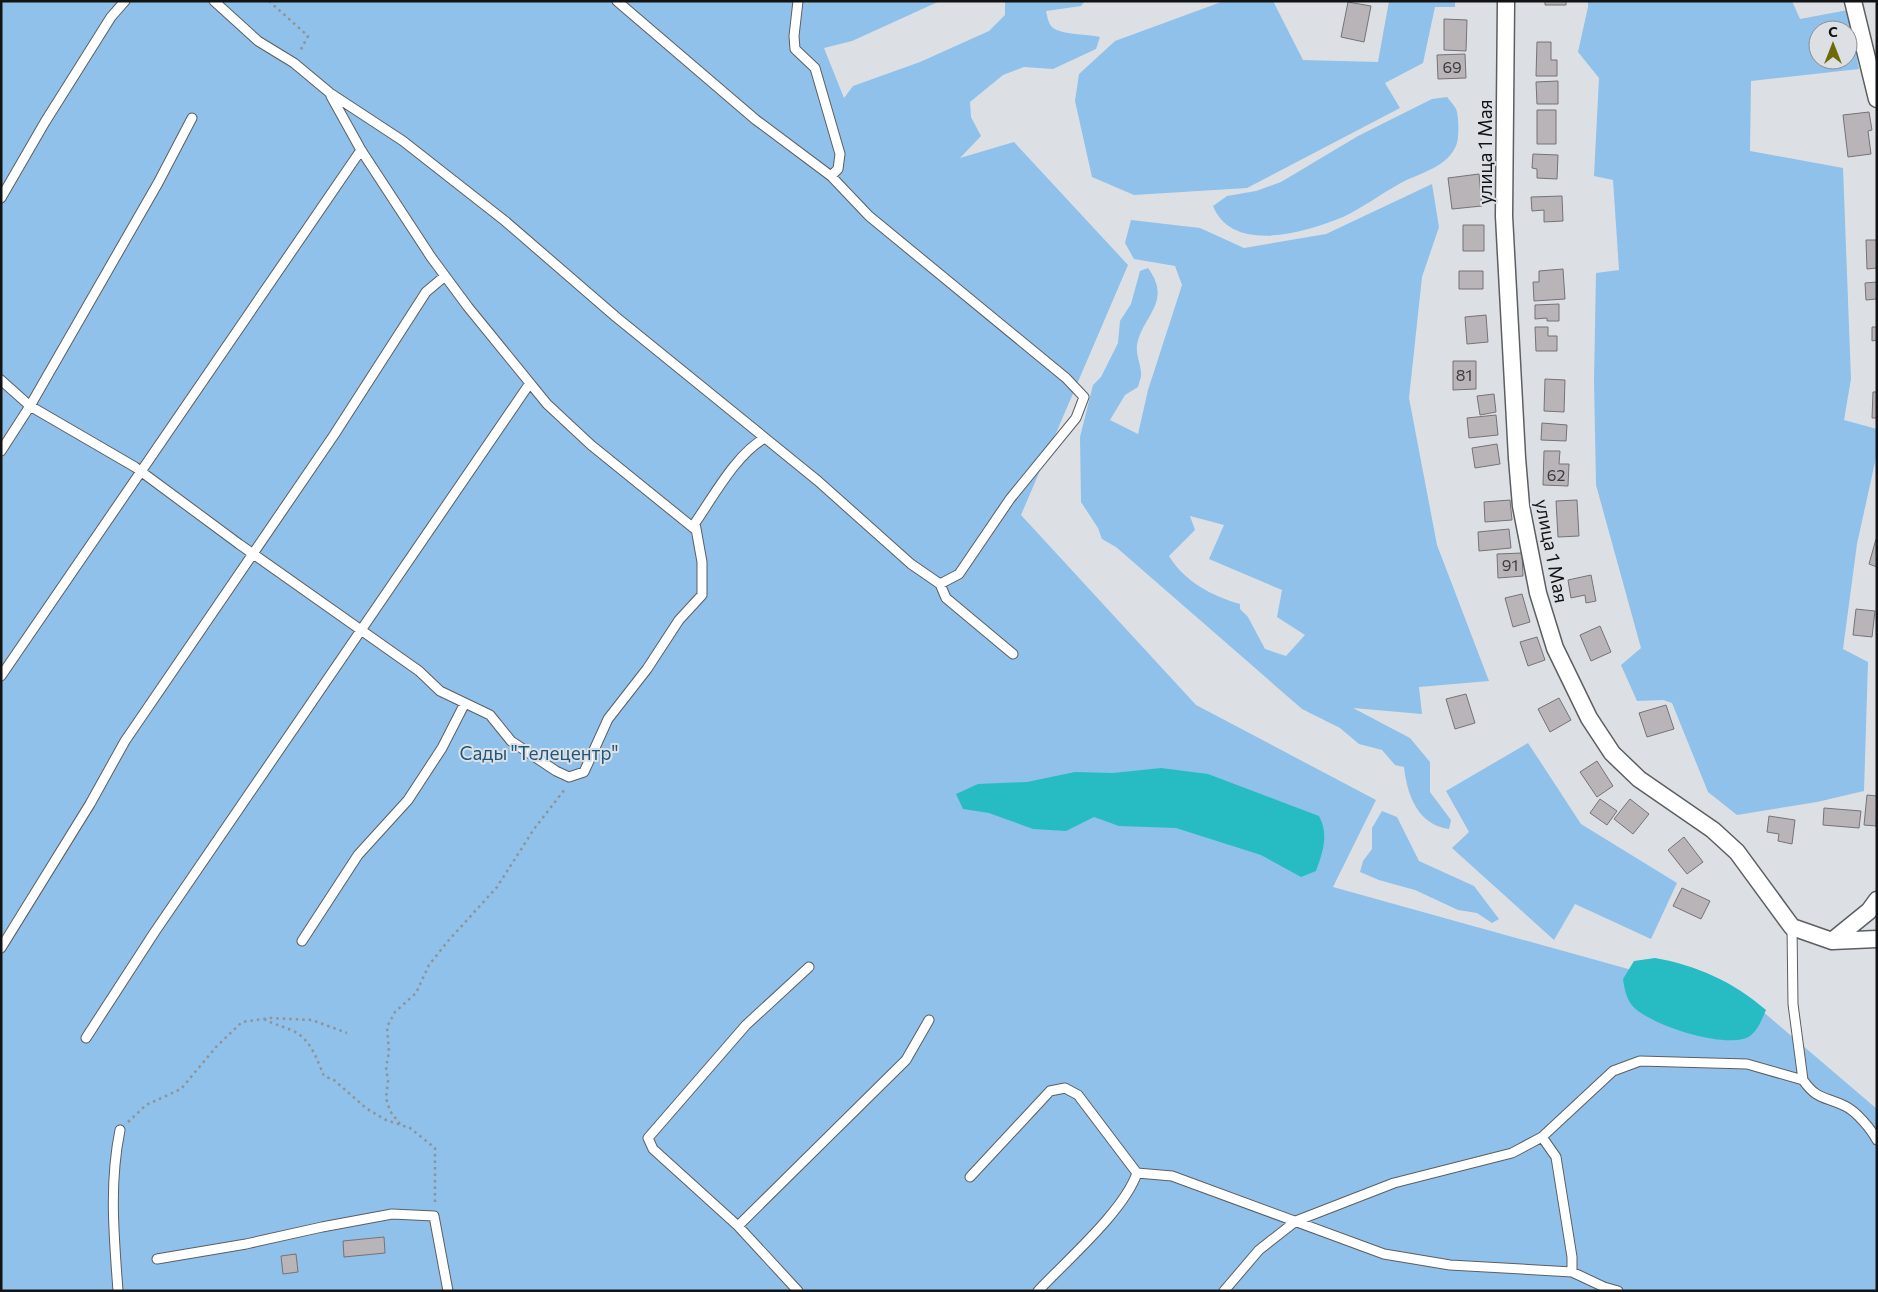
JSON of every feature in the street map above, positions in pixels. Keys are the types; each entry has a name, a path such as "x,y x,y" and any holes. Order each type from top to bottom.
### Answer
{"street":[{"name":"улица 1 Мая","path":"1506,1 1504,216 1516,449 1522,506 1538,593 1555,648 1589,718 1612,753 1639,779 1714,830 1732,847 1792,927"},
{"path":"1853,1 1877,99"},
{"path":"1832,941 1869,911 1877,900"},
{"path":"1792,927 1832,941 1877,939"}],"lane":[{"path":"1,198 55,106 111,17 125,1"},
{"path":"214,1 258,41 294,63 330,94 403,141 506,221 616,317 818,481 911,564 940,584 946,598 1014,654"},
{"path":"617,1 756,120 831,176 869,216 1066,378 1084,396 1076,418 1010,499 959,574 940,584"},
{"path":"798,1 794,36 795,50 815,68 840,154 838,169 831,176"},
{"path":"330,94 361,150 445,276 547,404 590,445 696,530"},
{"path":"1,450 30,406 158,183 192,118"},
{"path":"1,676 361,150"},
{"path":"1,948 90,804 125,741 334,435 426,292 445,276"},
{"path":"1,380 30,406 142,472 252,553 420,671 440,691 490,715 512,740 556,771 569,777 584,772 608,719 647,669 679,620 702,595 702,562 695,523 753,444 764,438"},
{"path":"86,1038 154,933 530,383"},
{"path":"302,941 358,855 408,800 442,748 465,703"},
{"path":"1792,927 1793,1004 1803,1080 1813,1094 1847,1106 1873,1133 1877,1140"},
{"path":"798,1291 738,1226 653,1149 648,1138 746,1025 809,967"},
{"path":"738,1226 906,1060 929,1020"},
{"path":"1224,1291 1259,1250 1296,1221 1394,1183 1512,1153 1542,1137 1613,1071 1640,1061 1747,1064 1803,1080"},
{"path":"970,1177 1050,1091 1065,1088 1078,1095 1137,1173 1172,1176 1384,1254 1450,1265 1572,1272 1604,1287 1618,1291"},
{"path":"118,1291 112,1203 114,1160 120,1130"},
{"path":"1542,1137 1556,1157 1572,1257 1572,1272"},
{"path":"1038,1291 1100,1225 1132,1187 1137,1173"},
{"path":"157,1259 246,1244 392,1214 434,1216 448,1291"}],"path":[{"path":"269,1 308,36 294,63"},
{"path":"400,1124 390,1111 386,1098 388,1081 386,1067 389,1052 386,1043 387,1027 395,1012 416,993 429,965 438,953 497,886 534,829 565,791 569,777"},
{"path":"264,1019 278,1027 294,1031 310,1044 324,1076 334,1080 367,1109 386,1120 410,1128 435,1148 436,1185 434,1216"},
{"path":"120,1130 146,1105 181,1089 216,1047 242,1022 264,1019 312,1020 347,1033"}],"green space":[{"name":"Сады \"Телецентр\"","path":"1,1 805,1 807,4 807,1 940,1 852,41 824,48 844,98 853,86 920,62 989,31 1005,15 1005,1 1085,1 1081,6 1046,11 1047,16 1051,26 1060,31 1100,37 1096,49 1053,69 1024,67 1003,75 970,102 971,117 981,136 960,158 1014,142 1128,265 1021,515 1196,705 1376,800 1333,887 1754,1004 1877,1109 1877,1291 1,1291"},
{"path":"1224,1 1273,1 1303,60 1378,62 1389,1 1455,1 1455,7 1435,7 1423,63 1385,83 1400,108 1247,188 1134,195 1092,177 1075,101 1079,74 1115,41"},
{"path":"1588,1 1792,1 1800,19 1848,10 1850,20 1808,20 1808,70 1850,70 1751,81 1750,151 1843,168 1851,379 1844,420 1877,429 1877,453 1857,544 1843,649 1868,662 1864,791 1817,802 1737,815 1708,792 1672,703 1663,700 1637,701 1621,665 1641,648 1596,485 1594,381 1596,273 1619,270 1613,180 1594,176 1599,78 1578,52"},
{"path":"1447,97 1456,109 1458,116 1458,136 1453,151 1447,158 1432,169 1399,184 1343,217 1291,233 1272,236 1253,235 1237,230 1223,221 1213,206 1227,196 1256,191 1281,182 1358,136 1432,99"},
{"path":"1432,184 1439,227 1422,277 1409,398 1437,545 1489,681 1419,687 1422,714 1353,708 1410,738 1430,762 1430,792 1451,820 1449,829 1429,822 1416,807 1408,788 1404,767 1395,765 1382,750 1359,744 1340,728 1302,709 1116,547 1102,539 1098,528 1081,502 1080,437 1093,385 1101,377 1118,343 1120,321 1131,304 1140,271 1148,268 1158,290 1157,300 1137,345 1141,374 1138,387 1125,395 1110,420 1138,434 1148,390 1182,285 1175,266 1134,259 1125,243 1131,220 1200,228 1244,248 1326,234","holes":["1190,516 1224,525 1209,559 1282,590 1277,617 1305,635 1286,656 1265,649 1248,617 1240,609 1240,604 1219,597 1191,581 1169,556 1195,530"]},
{"path":"1528,743 1581,824 1677,883 1651,939 1575,904 1554,940 1452,848 1469,832 1446,791"},
{"path":"1382,811 1397,817 1419,861 1474,886 1499,919 1492,923 1477,913 1458,910 1415,890 1379,880 1360,872 1363,861 1372,849 1372,828"}],"shaded area":[{"path":"1161,768 1208,774 1319,816 1324,830 1324,843 1316,871 1301,877 1261,855 1176,828 1119,826 1094,817 1066,831 1033,829 989,813 963,809 956,794 978,784 1027,782 1075,772 1113,773"},
{"path":"1655,958 1700,970 1741,991 1766,1010 1760,1024 1750,1036 1739,1040 1725,1040 1707,1038 1669,1027 1639,1012 1629,1001 1623,979 1634,961"}],"building":[{"path":"1545,1 1566,1 1566,5 1545,5"},
{"path":"1348,2 1371,6 1364,42 1341,37"},
{"path":"1444,19 1467,20 1466,51 1444,50"},
{"path":"1537,42 1551,42 1551,60 1557,60 1557,76 1536,76"},
{"path":"1465,54 1466,78 1438,79 1437,55"},
{"path":"1558,81 1558,104 1537,104 1536,82"},
{"path":"1537,110 1556,110 1556,144 1537,144"},
{"path":"1869,112 1872,130 1868,131 1871,154 1848,157 1843,115"},
{"path":"1533,154 1558,155 1557,179 1537,178 1537,169 1532,168"},
{"path":"1479,174 1482,206 1452,209 1448,178"},
{"path":"1562,196 1563,221 1544,222 1544,210 1532,211 1531,197"},
{"path":"1463,225 1484,225 1484,251 1463,251"},
{"path":"1866,240 1877,240 1877,268 1867,269"},
{"path":"1563,269 1565,299 1534,301 1533,282 1539,282 1539,271"},
{"path":"1459,271 1483,271 1483,289 1459,289"},
{"path":"1877,282 1877,299 1866,300 1865,283"},
{"path":"1559,304 1559,321 1547,321 1547,318 1535,319 1535,305"},
{"path":"1486,315 1488,342 1467,344 1465,317"},
{"path":"1535,327 1548,327 1548,336 1557,336 1557,351 1536,351"},
{"path":"1872,327 1877,327 1877,340 1872,341"},
{"path":"1453,361 1476,361 1476,389 1453,390"},
{"path":"1545,379 1565,380 1564,412 1544,411"},
{"path":"1873,392 1877,392 1877,418 1872,418"},
{"path":"1494,394 1496,412 1480,415 1477,396"},
{"path":"1496,415 1498,435 1469,438 1467,418"},
{"path":"1542,423 1567,425 1566,441 1541,440"},
{"path":"1497,444 1500,464 1475,468 1472,448"},
{"path":"1544,451 1560,451 1559,464 1569,464 1568,486 1543,485"},
{"path":"1510,500 1512,520 1485,522 1484,502"},
{"path":"1577,500 1579,536 1558,537 1556,501"},
{"path":"1509,529 1511,548 1479,551 1478,532"},
{"path":"1877,540 1877,567 1869,564"},
{"path":"1522,553 1523,576 1498,578 1497,554"},
{"path":"1591,575 1596,601 1586,603 1585,595 1571,598 1568,580"},
{"path":"1522,594 1530,622 1513,627 1505,598"},
{"path":"1856,609 1875,611 1872,637 1853,635"},
{"path":"1600,626 1611,652 1591,661 1580,635"},
{"path":"1537,637 1545,660 1528,666 1520,642"},
{"path":"1466,694 1475,723 1455,729 1446,699"},
{"path":"1559,698 1571,720 1550,732 1538,709"},
{"path":"1666,705 1674,729 1647,737 1639,713"},
{"path":"1597,761 1613,786 1597,797 1580,772"},
{"path":"1867,795 1877,796 1876,826 1864,825"},
{"path":"1600,799 1617,811 1607,825 1590,813"},
{"path":"1630,799 1649,814 1633,834 1614,819"},
{"path":"1824,808 1861,811 1859,828 1823,825"},
{"path":"1769,816 1795,820 1792,844 1778,841 1779,834 1767,832"},
{"path":"1684,837 1703,862 1687,874 1668,850"},
{"path":"1682,888 1710,901 1701,919 1673,906"},
{"path":"384,1237 385,1253 344,1257 343,1241"},
{"path":"296,1254 298,1272 283,1274 281,1256"}]}
